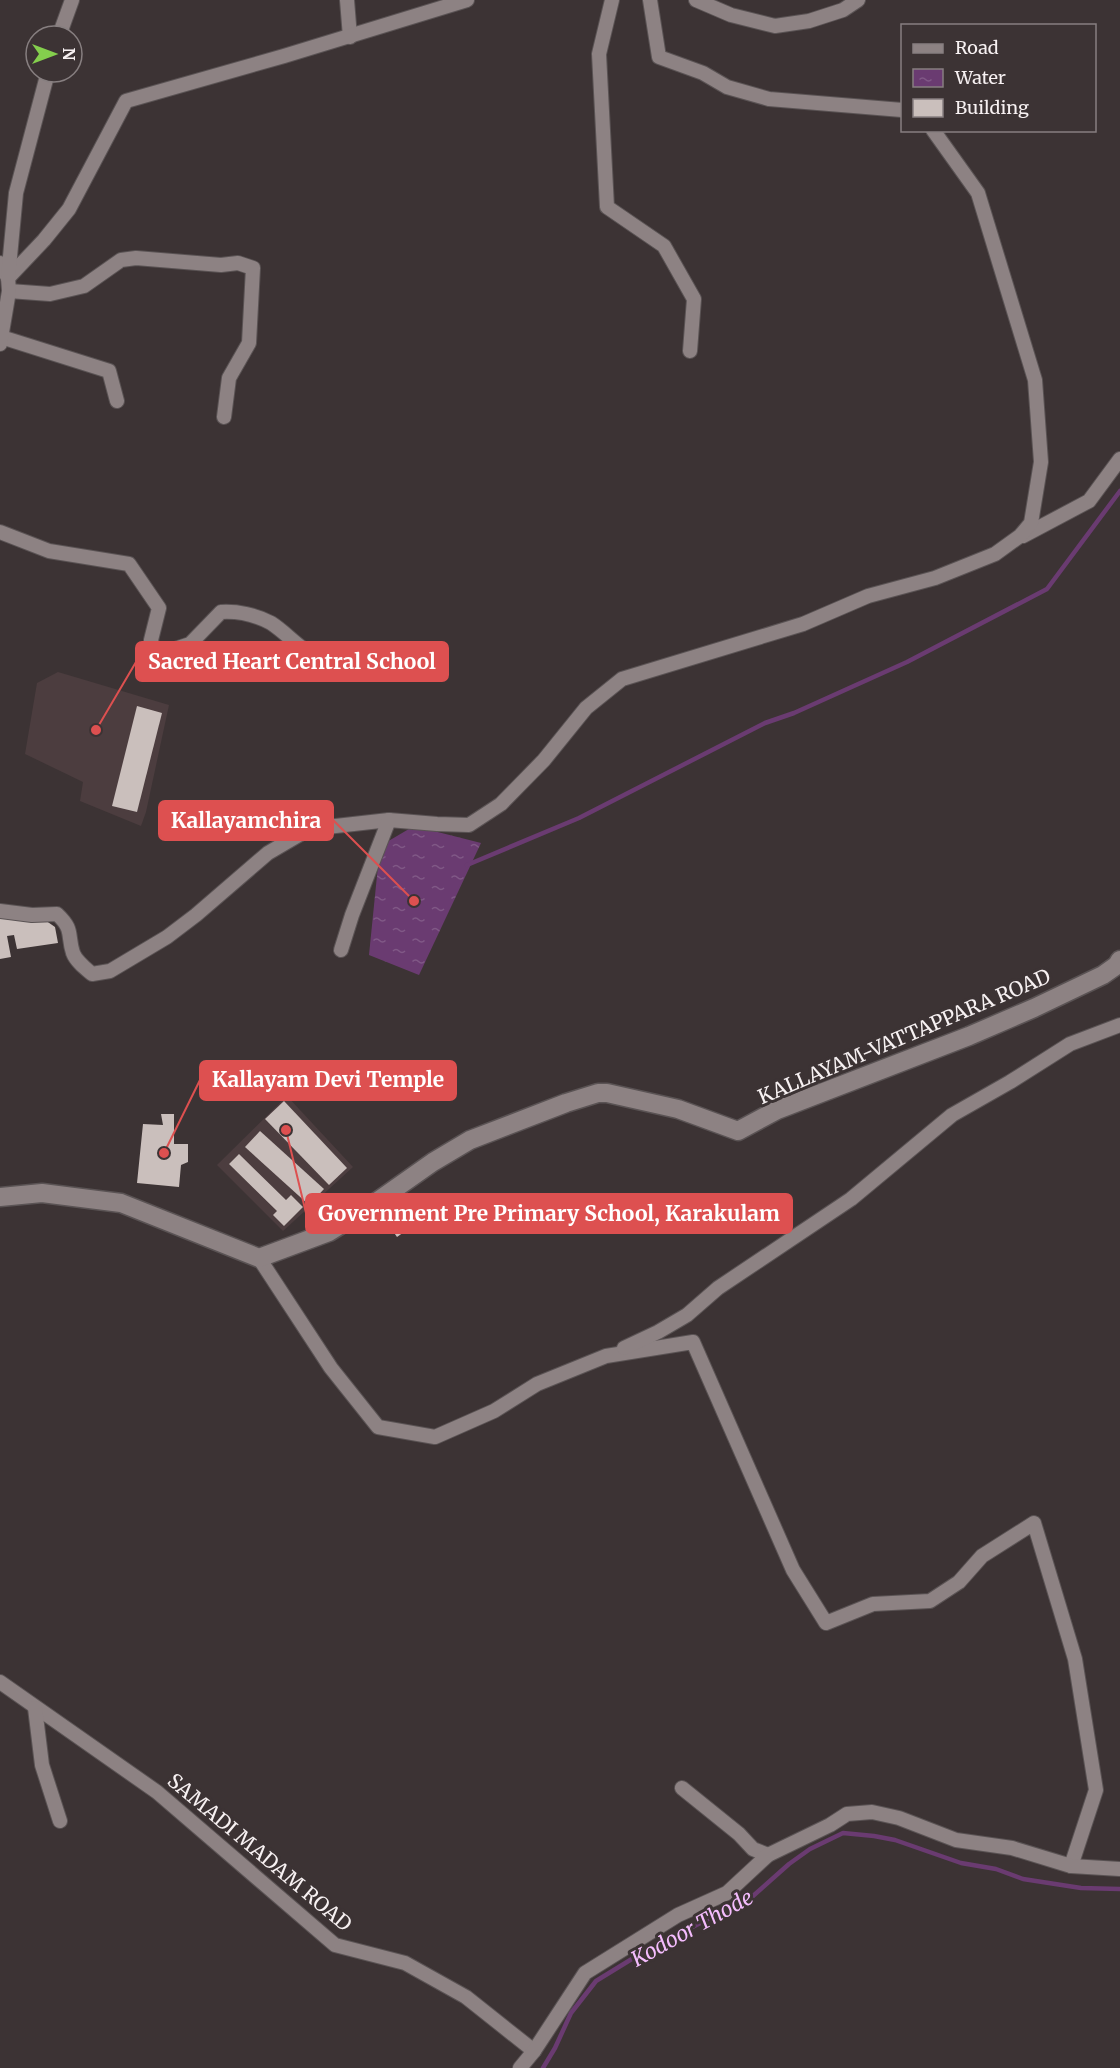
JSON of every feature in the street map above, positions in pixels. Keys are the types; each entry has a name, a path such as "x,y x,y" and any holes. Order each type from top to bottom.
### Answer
{"street":[{"path":"63,24 72,0"},
{"path":"347,0 350,36"},
{"path":"9,285 69,209 126,101 467,0"},
{"path":"612,0 599,54 607,207 664,246 694,298 690,351"},
{"path":"650,0 659,57 703,73 727,87 769,99 901,110"},
{"path":"696,0 731,15 775,26 809,21 843,10 858,0"},
{"path":"45,84 16,194 9,285 1,340 109,371 117,401"},
{"path":"0,911 32,915 57,914 67,923 73,954 83,966 92,974 110,971 167,937 268,853 309,829 389,820 469,825 501,804 543,760 586,708 622,679 803,624 868,596 935,578 995,554 1020,536 1031,523 1041,462 1035,380 978,194 934,132"},
{"path":"9,285 50,294 84,286 121,260 136,258 221,265 238,263 253,268 249,343 229,378 224,417"},
{"path":"0,263 9,285"},
{"path":"1020,536 1031,533 1089,501 1120,459"},
{"path":"0,532 49,551 129,564 159,608 151,640 153,649 175,649 190,644 221,612 237,611 271,623 298,647 312,655"},
{"path":"341,950 352,915 389,820"},
{"name":"KALLAYAM-VATTAPPARA ROAD","path":"259,1258 329,1232 470,1140 566,1103 598,1093 607,1093 678,1109 738,1131 777,1110 959,1040 1034,1008 1103,975 1120,960"},
{"path":"0,1197 42,1192 121,1203 259,1258 331,1368 378,1427 435,1437 494,1411 537,1384 606,1356 658,1332 687,1315 718,1288 851,1199 952,1115 1070,1044 1120,1025"},
{"path":"606,1356 693,1342 793,1570 826,1623 873,1604 930,1601 959,1582 982,1556 1034,1523 1075,1659 1096,1790 1071,1866"},
{"name":"SAMADI MADAM ROAD","path":"0,1682 157,1792 335,1945 405,1963 466,1997 534,2051"},
{"path":"35,1708 42,1765 60,1821"},
{"path":"682,1788 753,1848 768,1855"},
{"path":"520,2068 534,2051 585,1973 678,1915 728,1893 768,1855 830,1825 847,1814 872,1812 899,1818 956,1840 1012,1848 1071,1866 1120,1869"}],"shaded area":[{"path":"58,672 169,705 141,826 80,801 83,782 25,754 37,683"},
{"path":"287,1096 353,1167 283,1231 217,1165"}],"water":[{"path":"414,826 481,843 419,975 369,955 380,846"}],"building":[{"path":"137,706 162,713 137,812 112,806"},
{"path":"0,914 42,918 55,927 58,943 17,949 14,935 7,936 11,957 0,959"},
{"path":"284,1101 347,1168 329,1185 265,1119"},
{"path":"161,1114 174,1114 174,1144 188,1144 188,1162 181,1165 179,1187 137,1183 143,1124 163,1125"},
{"path":"260,1131 324,1189 309,1205 245,1147"},
{"path":"239,1154 286,1200 291,1195 303,1207 284,1226 273,1215 277,1211 229,1164"},
{"path":"409,1195 424,1218 397,1237 381,1214"}],"waterway":[{"path":"467,865 579,818 765,723 794,713 907,662 1047,589 1120,491"},
{"name":"Kodoor Thode","path":"543,2068 571,2013 596,1981 640,1954 753,1896 810,1849 843,1833 895,1840 961,1863 996,1869 1023,1879 1081,1888 1120,1889"}],"place":[{"name":"Sacred Heart Central School","path":"96,730"},
{"name":"Kallayamchira","path":"414,901"},
{"name":"Government Pre Primary School, Karakulam","path":"286,1130"},
{"name":"Kallayam Devi Temple","path":"164,1153"}]}
